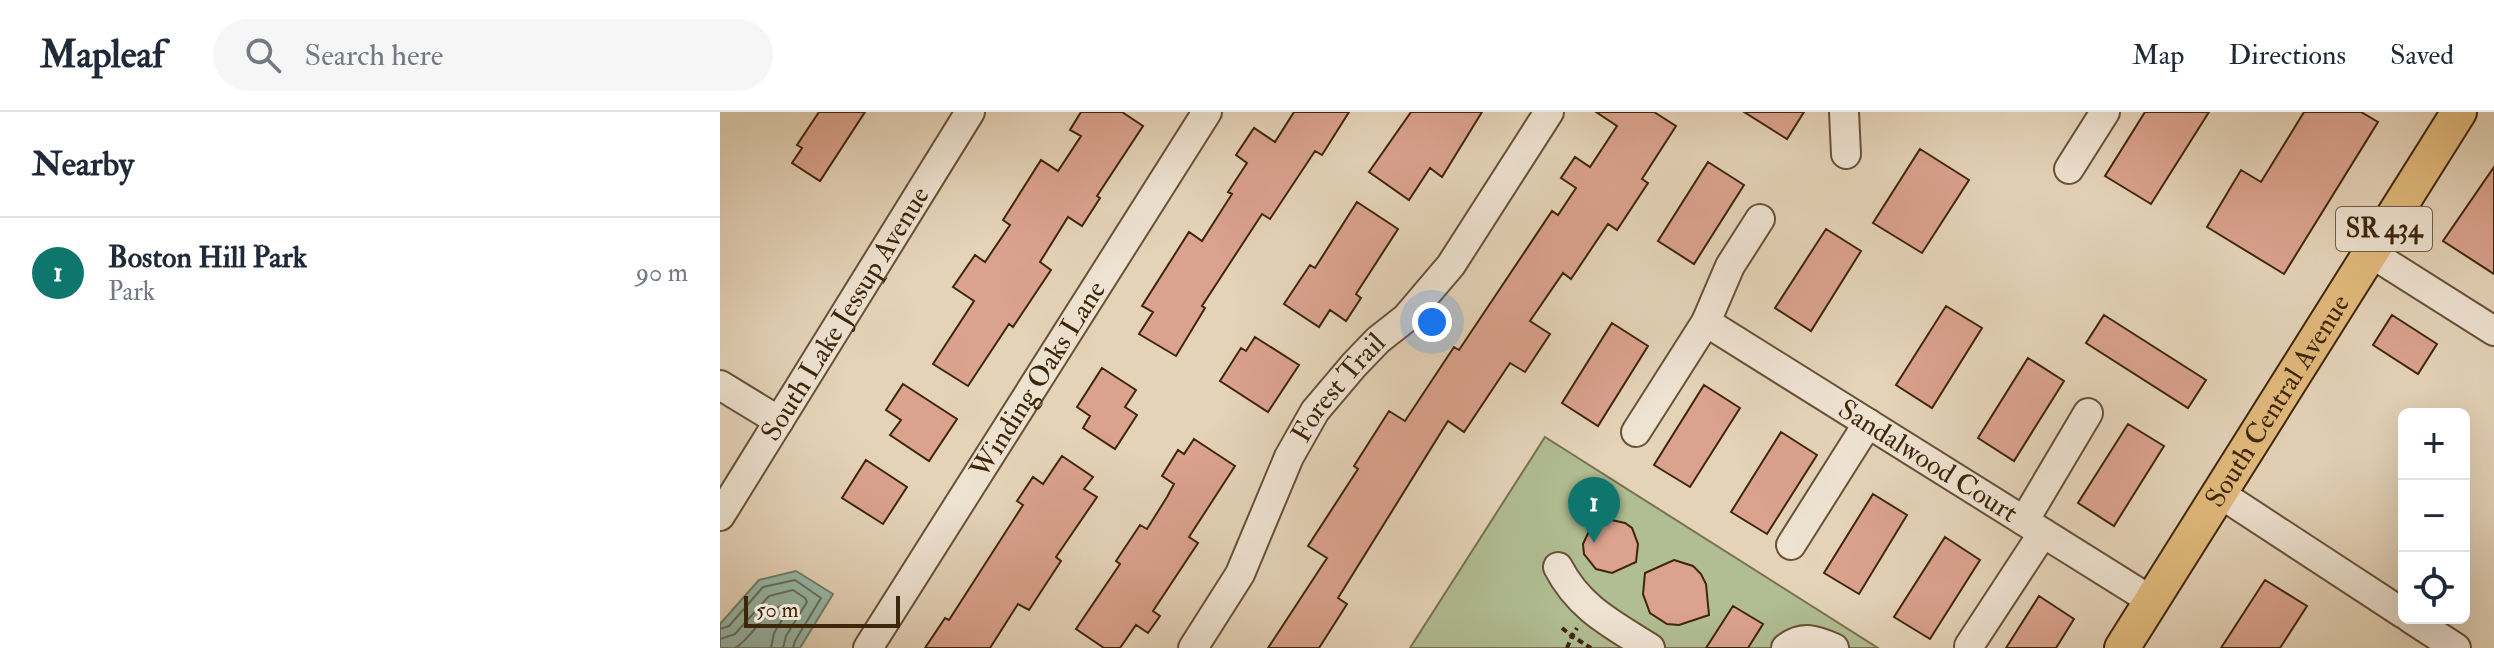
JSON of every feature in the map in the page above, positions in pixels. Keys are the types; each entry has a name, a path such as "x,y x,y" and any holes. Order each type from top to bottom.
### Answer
{"main road":[{"name":"South Central Avenue","path":"2122,648 2459,112"}],"street":[{"name":"South Lake Jessup Avenue","path":"720,516 970,112"},
{"name":"Winding Oaks Lane","path":"868,648 1207,112"},
{"name":"Forest Trail","path":"1193,648 1240,574 1289,457 1315,411 1378,340 1406,318 1451,265 1549,112"},
{"path":"1844,112 1846,154"},
{"path":"2069,169 2105,112"},
{"path":"1636,432 1706,322 1727,272 1760,219"},
{"path":"2369,252 2494,331"},
{"name":"Sandalwood Court","path":"1706,322 2152,601"},
{"path":"720,385 779,421"},
{"path":"1969,646 2033,527 2088,413"},
{"path":"1791,545 1868,423"},
{"path":"2219,493 2398,610"},
{"path":"1558,567 1569,588 1589,609 1650,648"},
{"path":"2419,624 2456,648"},
{"path":"1786,648 1795,642 1814,639 1834,648"}],"path":[{"path":"1567,648 1572,636 1591,648"}],"shaded area":[{"path":"1545,437 1878,648 1410,648"}],"water":[{"path":"796,571 833,594 800,648 720,648 720,624 759,580"}],"building":[{"path":"819,112 865,112 820,181 792,163 802,148 797,145"},
{"path":"1081,112 1122,112 1143,126 1097,196 1100,198 1082,226 1068,217 1040,262 1051,270 1013,327 1009,324 968,386 933,364 974,301 953,287 975,255 985,262 1010,225 1003,220 1041,160 1058,171 1081,136 1070,130"},
{"path":"1294,112 1349,112 1322,155 1315,151 1270,219 1262,214 1202,306 1205,308 1176,356 1139,334 1153,312 1142,306 1189,232 1202,241 1232,194 1228,192 1247,163 1236,155 1254,128 1275,142"},
{"path":"1411,112 1482,112 1442,177 1430,168 1409,200 1369,172"},
{"path":"1596,112 1654,112 1676,126 1642,179 1648,183 1617,230 1608,224 1571,279 1563,273 1530,321 1550,334 1525,372 1510,363 1464,432 1448,421 1338,598 1347,604 1319,648 1268,648 1327,558 1308,546 1358,469 1354,466 1389,411 1405,421 1454,347 1459,350 1552,211 1558,215 1576,188 1561,178 1575,157 1590,167 1617,126"},
{"path":"1744,112 1804,112 1787,139"},
{"path":"2145,112 2209,112 2151,204 2105,176"},
{"path":"2304,112 2361,112 2378,122 2284,274 2207,227 2241,170 2261,182"},
{"path":"1920,149 1969,180 1922,253 1873,223"},
{"path":"1708,162 1744,185 1694,264 1658,241"},
{"path":"2494,167 2494,274 2443,241"},
{"path":"1357,202 1398,229 1356,294 1361,298 1346,321 1330,310 1319,327 1284,304 1310,265 1315,268"},
{"path":"1826,229 1861,251 1811,331 1775,308"},
{"path":"1946,306 1982,328 1932,408 1896,385"},
{"path":"2104,315 2206,380 2188,408 2086,343"},
{"path":"2392,315 2437,344 2418,374 2373,345"},
{"path":"1612,323 1648,346 1598,426 1562,403"},
{"path":"1255,337 1299,365 1268,412 1220,381 1241,348 1246,351"},
{"path":"2028,358 2064,381 2014,461 1978,438"},
{"path":"1102,368 1136,390 1125,407 1137,415 1115,449 1083,428 1090,416 1077,407"},
{"path":"903,384 957,419 929,461 890,435 901,420 886,410"},
{"path":"1704,385 1740,408 1690,487 1654,465"},
{"path":"2128,424 2164,446 2114,526 2078,503"},
{"path":"1781,432 1817,455 1767,534 1731,512"},
{"path":"1194,439 1235,466 1189,537 1198,543 1153,611 1160,616 1148,633 1136,625 1120,648 1104,648 1076,629 1120,564 1116,561 1140,525 1147,529 1167,497 1174,484 1162,476 1178,450 1184,454"},
{"path":"1062,456 1093,477 1084,489 1097,497 1056,557 1061,561 1029,610 1018,604 990,648 925,648 945,618 949,620 1023,505 1017,501 1033,477 1043,484"},
{"path":"866,460 907,487 883,524 842,498"},
{"path":"1873,494 1907,515 1859,594 1824,573"},
{"path":"1607,519 1632,528 1638,544 1636,562 1612,573 1596,569 1584,554 1583,544 1591,527"},
{"path":"1945,537 1980,560 1930,639 1894,617"},
{"path":"1674,560 1693,566 1701,574 1706,584 1709,615 1679,625 1667,624 1650,613 1643,594 1645,573"},
{"path":"2265,580 2307,606 2280,648 2221,648"},
{"path":"2039,596 2074,619 2056,648 2006,648"},
{"path":"1733,606 1763,624 1748,648 1706,648"}],"place":[{"name":"Boston Hill Park","path":"1594,543"}]}
